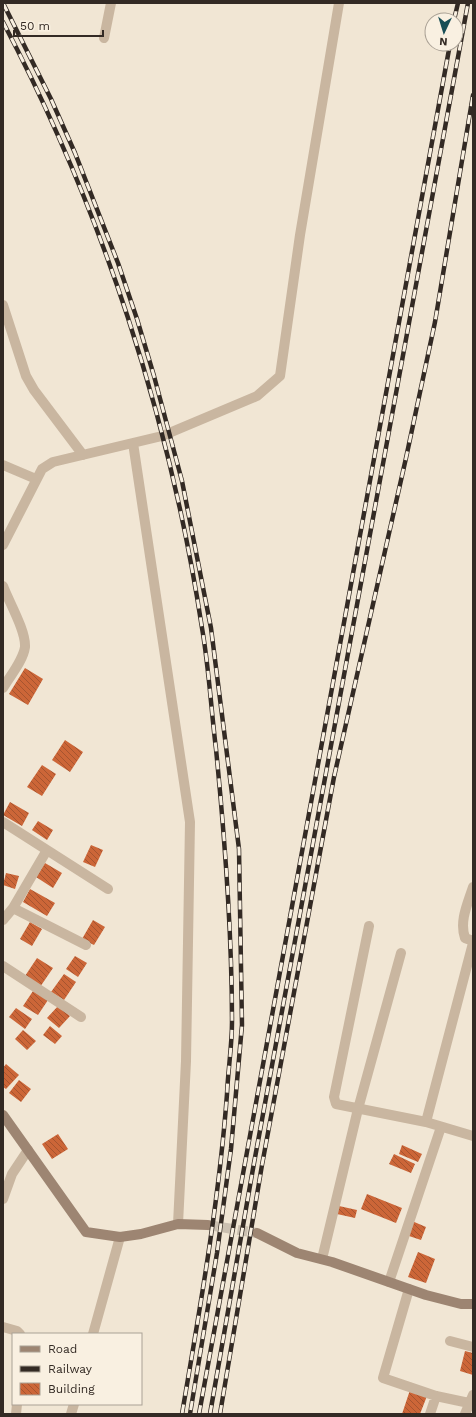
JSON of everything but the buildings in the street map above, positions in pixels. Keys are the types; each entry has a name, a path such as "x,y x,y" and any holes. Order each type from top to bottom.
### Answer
{"street":[{"path":"104,38 111,3"},
{"path":"3,545 42,469 54,462 162,436 257,396 280,376 300,235 339,3"},
{"path":"3,304 26,376 34,390 83,455"},
{"path":"3,330 14,335"},
{"path":"133,443 190,822 186,1061 178,1224"},
{"path":"3,465 36,479"},
{"path":"3,586 22,633 25,648 21,658 3,688"},
{"path":"3,822 108,889"},
{"path":"3,920 13,908 47,850"},
{"path":"426,1122 473,942 465,938 462,931 464,916 473,887"},
{"path":"13,908 86,945"},
{"path":"369,926 334,1097 336,1104 426,1122 473,1136"},
{"path":"322,1259 358,1109 401,953"},
{"path":"3,966 81,1017"},
{"path":"3,1115 86,1232 120,1237 141,1234 178,1224 208,1225"},
{"path":"389,1282 441,1127"},
{"path":"3,1199 12,1174 28,1150"},
{"path":"257,1233 297,1253 322,1259 409,1289 461,1304 473,1304"},
{"path":"93,1333 120,1237"},
{"path":"409,1289 383,1378 436,1396 471,1399 465,1414"},
{"path":"3,1327 19,1333"},
{"path":"450,1341 473,1347"},
{"path":"430,1414 436,1396"}],"tunnel":[{"path":"208,1225 257,1233"}],"railway":[{"path":"3,3 51,99 75,153 118,263 137,319 182,481 211,628 239,849 242,1025 231,1149 217,1253 190,1414"},
{"path":"456,12 458,3"},
{"path":"210,1414 254,1163 468,3"},
{"path":"3,22 39,93 71,166 101,241 128,317 151,394 171,471 188,549 206,658 225,851 231,954 232,1031 224,1134 214,1214 182,1414"},
{"path":"199,1414 449,52"},
{"path":"220,1414 262,1165 334,777 435,322 473,95"}]}
